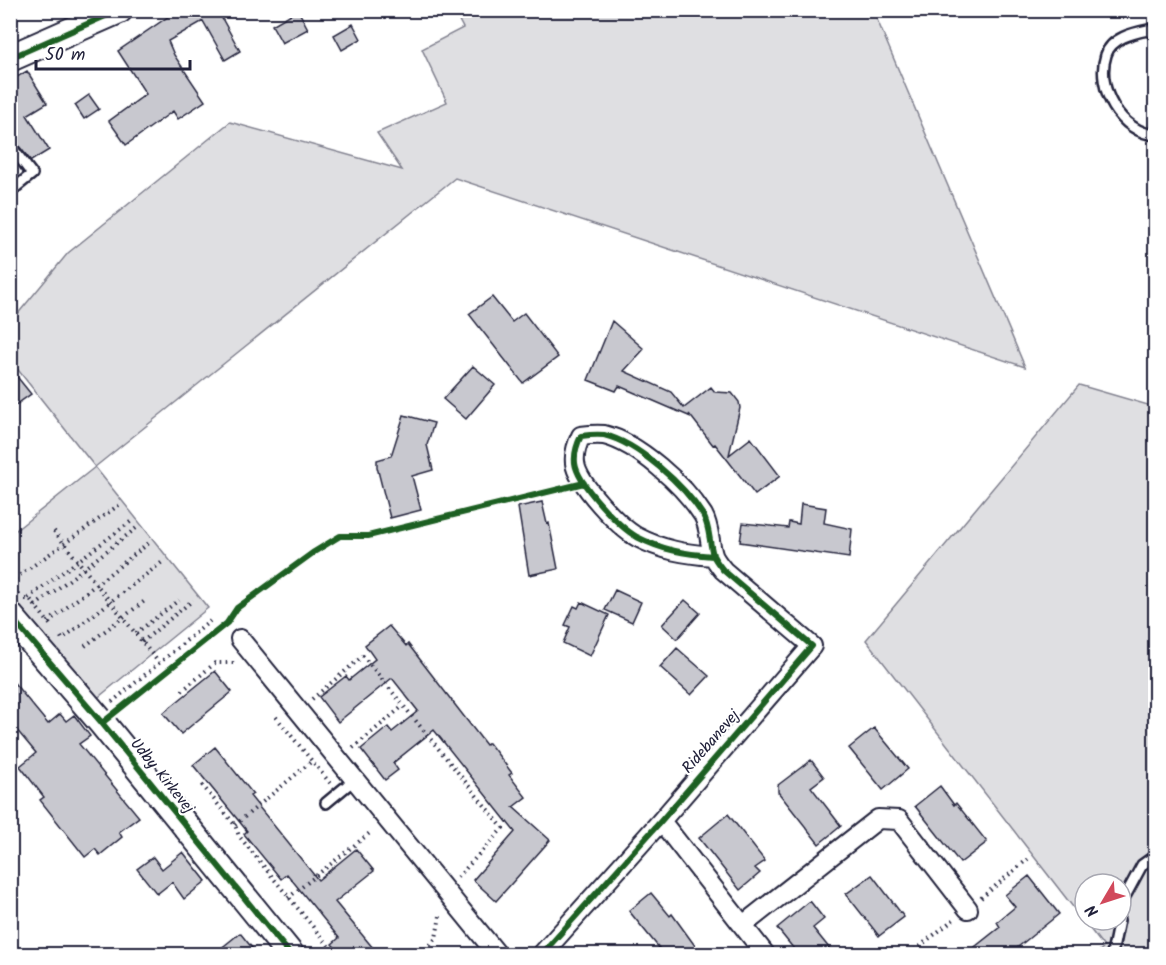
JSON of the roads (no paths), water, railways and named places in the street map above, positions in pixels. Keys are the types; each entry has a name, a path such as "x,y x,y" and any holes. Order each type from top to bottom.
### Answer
{"street":[{"path":"10,58 119,10"},
{"name":"Ridebanevej","path":"542,954 661,821 812,646 723,570 713,556 711,538 703,516 660,467 616,439 601,434 581,436 574,464 584,483 608,513 635,536 679,553 713,556"},
{"name":"Udby Kirkevej","path":"19,607 29,637 290,954"},
{"path":"240,639 497,954"},
{"path":"743,925 878,819 899,820 968,909"},
{"path":"661,821 765,954"}],"lane":[{"path":"1155,36 1148,30 1132,33 1115,42 1106,54 1104,71 1107,94 1120,118 1143,135 1155,135"},
{"path":"10,145 32,174 16,187"},
{"path":"326,803 355,780"},
{"path":"1133,883 1142,865 1155,855"},
{"path":"1112,954 1117,932"}]}
